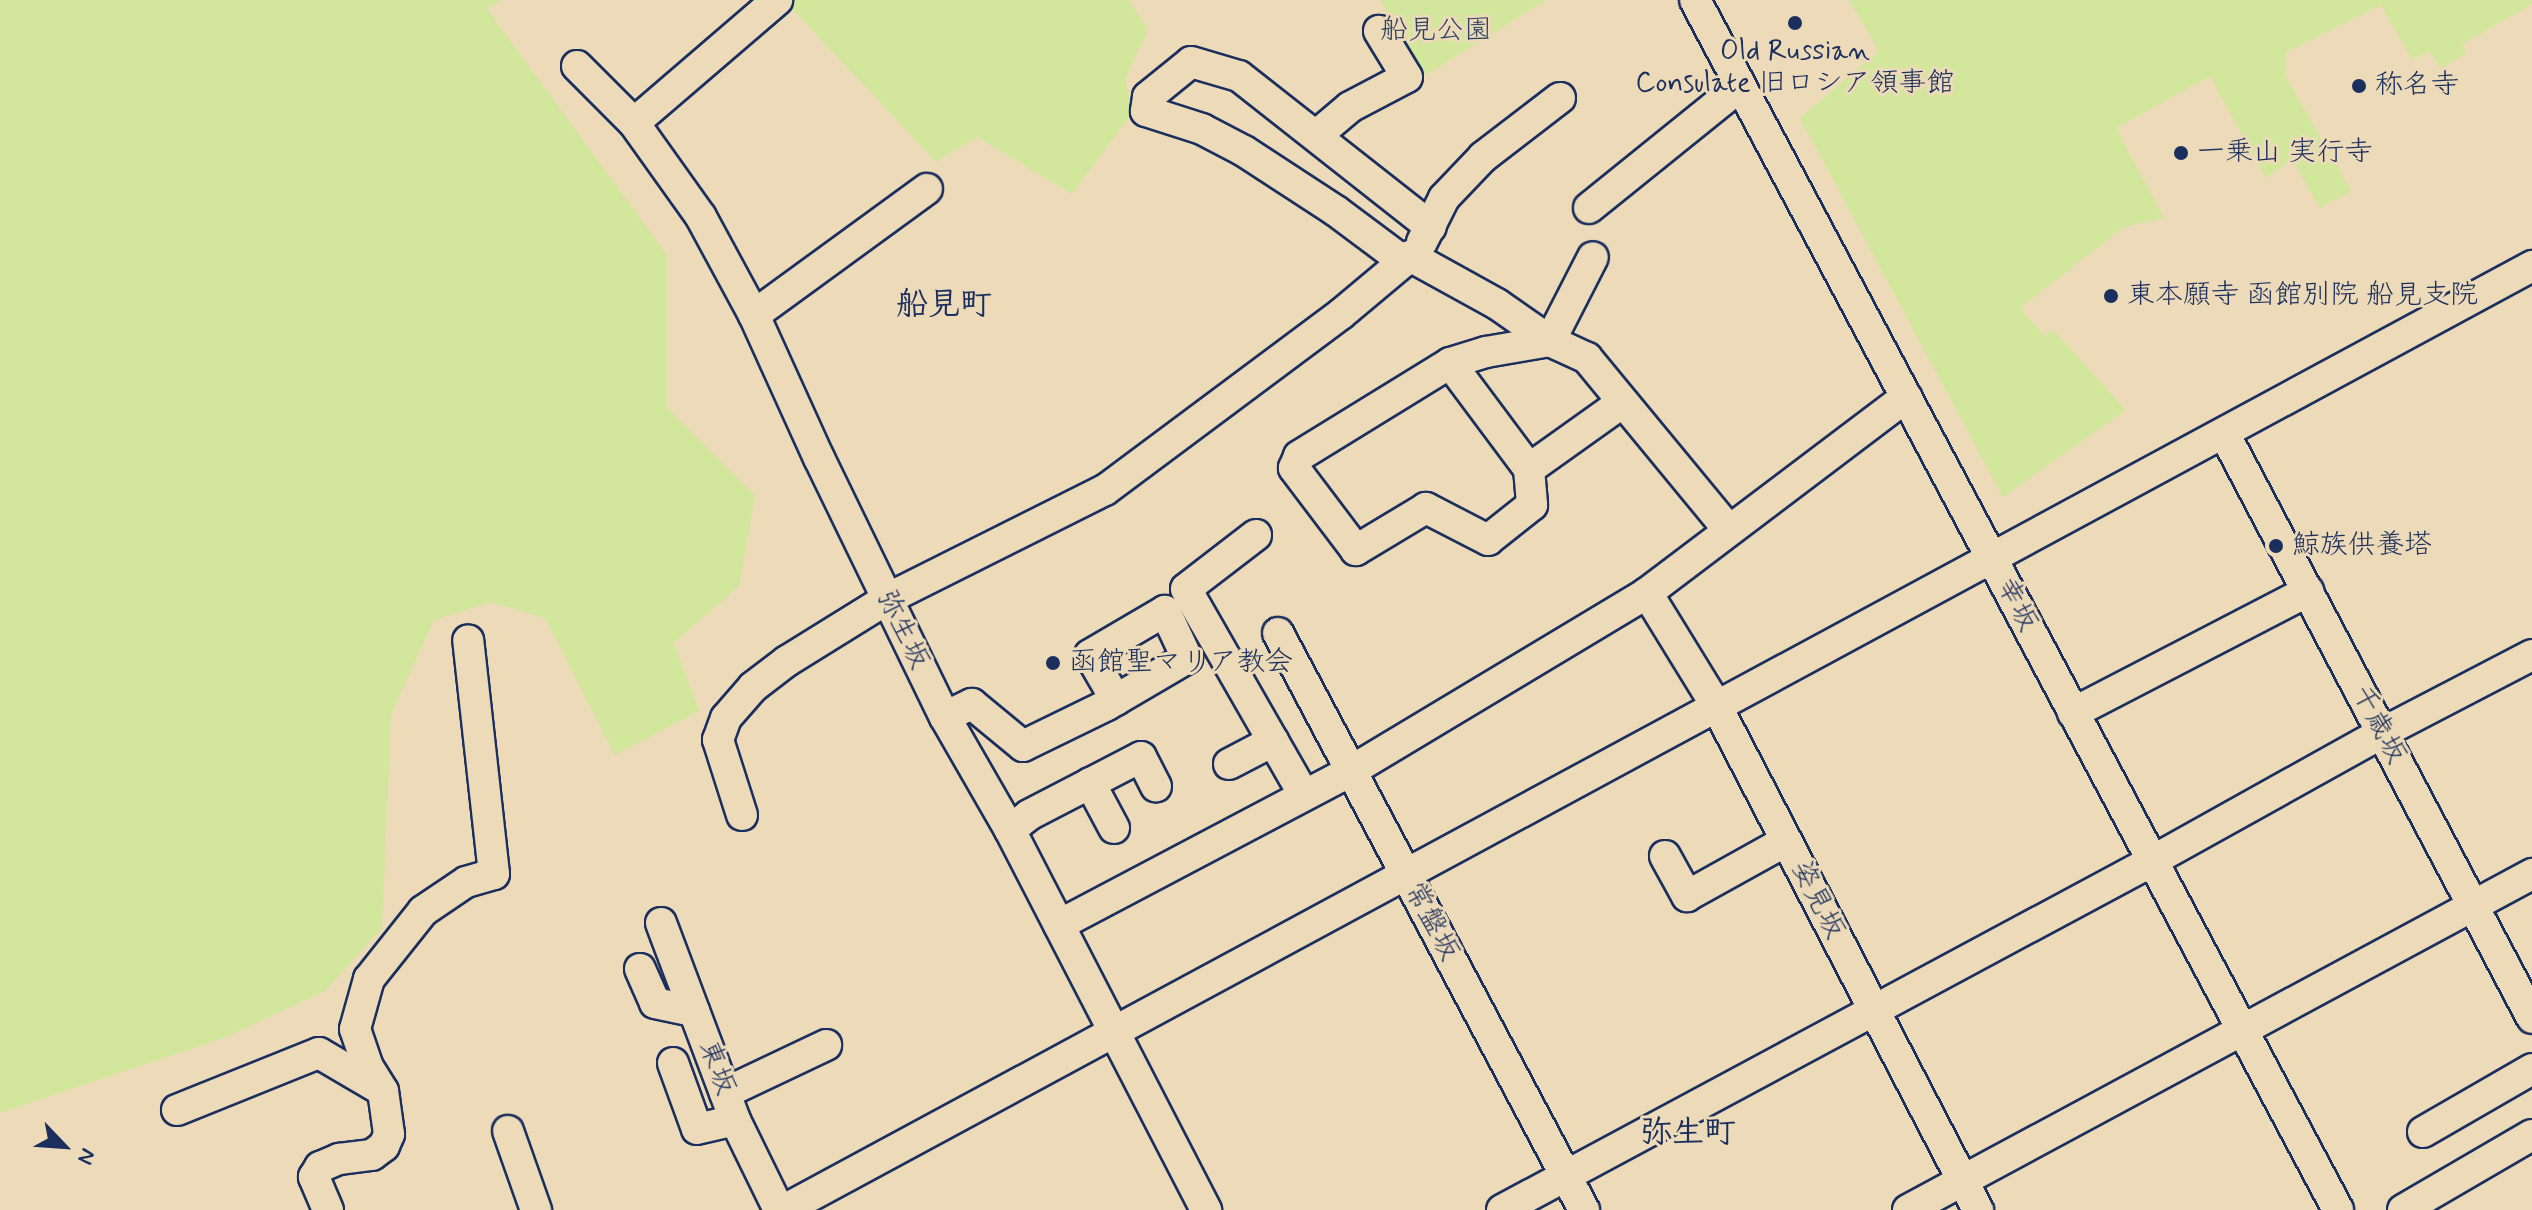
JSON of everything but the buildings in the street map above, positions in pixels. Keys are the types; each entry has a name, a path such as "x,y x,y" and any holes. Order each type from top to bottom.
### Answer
{"street":[{"path":"634,123 777,0"},
{"name":"幸坂","path":"1695,0 2338,1210"},
{"path":"1317,135 1350,107 1407,77 1379,31"},
{"path":"1431,227 1239,76 1191,62 1148,97 1146,111 1202,129 1244,151 1407,258 1497,304 1550,341 1587,358 1729,530"},
{"name":"弥生坂","path":"577,66 634,123 701,217 754,315 945,717 1010,830 1206,1210"},
{"path":"1589,208 1740,86"},
{"path":"742,815 718,740 726,718 753,687 787,661 887,599 1105,490 1341,314 1407,258 1431,227 1433,216 1444,198 1483,157 1560,98"},
{"path":"754,315 869,235 927,189"},
{"path":"1550,341 1593,257"},
{"path":"791,1208 1084,1045 1113,1034 2532,266"},
{"path":"1450,363 1529,469 1532,505 1488,540 1426,508 1356,550 1294,468 1299,456 1450,363 1486,352 1550,341"},
{"path":"1059,925 1351,771 1647,593 1906,397"},
{"path":"1529,469 1623,402"},
{"name":"千歳坂","path":"2224,433 2532,1018"},
{"path":"1256,535 1186,589 1304,795"},
{"path":"2073,713 2308,591"},
{"name":"姿見坂","path":"1647,593 1717,707 1978,1210"},
{"name":"常盤坂","path":"1278,633 1584,1210"},
{"path":"328,1210 314,1177 320,1167 372,1155 384,1146 389,1134 383,1091 368,1067 355,1029 369,979 423,911 466,882 494,874 468,640"},
{"path":"1502,1210 1873,1008 2152,861 2382,733 2532,655"},
{"path":"945,717 972,704 1023,746 1116,700"},
{"path":"1229,764 1273,741"},
{"path":"1010,830 1029,815 1141,757 1156,786"},
{"path":"1090,783 1114,828"},
{"path":"1665,856 1687,896 1786,841"},
{"path":"1908,1210 2532,874"},
{"name":"東坂","path":"661,923 730,1107 791,1208"},
{"path":"640,969 655,1003 694,1011"},
{"path":"673,1063 697,1129 826,1045"},
{"path":"177,1110 319,1053 383,1091"},
{"path":"2423,1132 2532,1069"},
{"path":"508,1131 536,1210"},
{"path":"2403,1210 2532,1135"}],"green space":[{"path":"0,0 501,0 487,9 667,255 667,408 755,496 739,586 674,643 699,711 615,755 545,618 490,602 434,620 391,714 382,928 325,991 224,1038 0,1113"},
{"path":"784,0 1129,0 1148,30 1125,79 1133,112 1072,194 977,137 936,162"},
{"name":"船見公園","path":"1380,0 1546,0 1426,75"},
{"path":"1849,0 2531,0 2532,4 2462,44 2466,53 2441,69 2430,52 2412,59 2381,5 2285,53 2285,75 2351,191 2320,208 2292,159 2266,178 2210,76 2116,128 2164,218 2124,227 2020,308 2045,336 2053,330 2126,410 2003,497 1800,118 1879,51"}],"place":[{"name":"Old Russian Consulate 旧ロシア領事館","path":"1795,23"},
{"name":"称名寺","path":"2359,86"},
{"name":"一乗山 実行寺","path":"2181,153"},
{"name":"東本願寺 函館別院 船見支院","path":"2111,296"},
{"name":"鯨族供養塔","path":"2276,546"},
{"name":"函館聖マリア教会","path":"1053,663"}],"district":[{"name":"船見町","path":"944,305"},
{"name":"弥生町","path":"1688,1133"}]}
